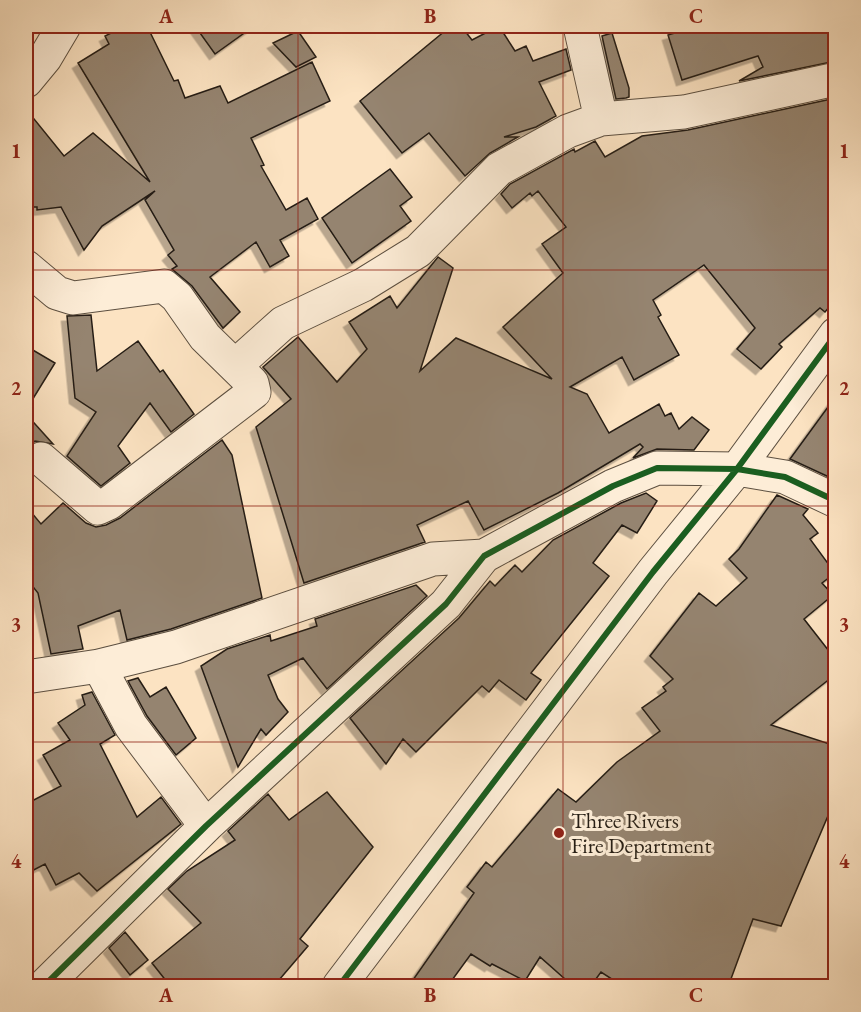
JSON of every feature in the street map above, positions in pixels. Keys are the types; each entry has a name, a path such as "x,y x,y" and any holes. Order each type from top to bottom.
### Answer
{"street":[{"path":"26,81 45,58 64,26"},
{"path":"580,26 601,119"},
{"path":"235,366 283,323 363,285 418,251 499,169 568,131 601,119 684,112 836,79"},
{"path":"26,267 57,293 73,298 164,286 177,297 205,337 252,383 254,392 109,503 98,508 87,501 41,459"},
{"path":"339,987 653,572 737,469 836,334"},
{"path":"44,987 207,826 446,604 484,556 612,486 657,468 737,469 785,477 836,501"},
{"path":"26,677 99,666 176,647 432,559 484,556"},
{"path":"99,666 131,726 207,826"}],"building":[{"path":"125,26 147,26 174,81 178,80 185,98 220,86 228,103 312,62 330,101 251,138 264,165 261,166 286,210 307,198 318,219 280,240 289,256 270,267 256,242 210,277 240,312 223,328 192,286 172,269 177,266 168,255 174,250 145,200 155,191 102,226 84,250 61,207 37,210 37,207 26,207 26,109 64,156 93,133 150,182 78,63 109,44 105,36"},
{"path":"195,26 254,26 215,54"},
{"path":"451,26 461,26 472,40 499,26 515,51 526,46 533,61 566,49 571,70 539,82 556,116 536,127 504,137 518,137 490,153 465,176 429,133 402,153 360,101"},
{"path":"698,26 836,26 836,61 739,81 763,67 758,56 682,80 668,35"},
{"path":"298,31 316,57 296,67 273,43"},
{"path":"612,33 629,88 629,97 626,98 616,99 602,36"},
{"path":"836,98 836,299 825,312 820,308 779,344 782,347 761,369 737,349 755,328 704,265 653,300 661,315 658,317 679,355 634,380 622,357 570,387 587,394 609,433 659,404 665,416 671,413 679,429 692,417 709,430 694,450 657,449 633,458 643,447 640,444 558,493 484,530 468,501 417,525 425,542 304,583 256,427 291,399 263,367 298,337 337,382 367,349 349,322 390,296 397,308 438,257 453,268 420,371 456,338 552,379 503,327 563,273 542,244 566,227 538,191 532,196 530,193 512,208 501,194 510,184 574,149 575,152 595,141 605,157 642,136 688,130"},
{"path":"390,169 412,197 400,206 411,221 352,263 322,218"},
{"path":"91,315 97,371 138,341 160,372 163,370 194,414 171,432 150,403 118,446 130,463 101,486 67,456 96,412 75,398 67,316"},
{"path":"26,346 55,363 26,410"},
{"path":"836,396 836,468 829,477 790,459"},
{"path":"26,414 53,444 35,441 26,449"},
{"path":"222,440 232,455 262,598 171,629 127,640 120,610 78,626 83,649 51,654 38,593 26,578 26,506 41,524 63,503 86,523 96,527 106,525 120,518"},
{"path":"646,493 657,501 637,533 622,525 593,563 609,576 531,673 541,680 526,700 499,680 489,692 482,686 416,752 403,739 386,764 350,718 459,618 490,581 495,586 515,565 522,572 553,540 621,503"},
{"path":"777,495 808,509 803,515 818,533 810,539 835,573 822,583 833,595 804,619 836,660 836,674 771,725 836,746 836,797 781,926 753,919 728,987 624,987 601,972 590,987 574,987 540,957 525,981 492,964 490,966 471,954 447,987 408,987 474,893 467,887 486,862 492,867 558,789 576,802 617,762 660,731 642,708 666,691 663,687 673,679 650,656 699,593 716,606 747,578 729,559 739,549"},
{"path":"416,585 427,596 327,689 303,658 268,675 278,699 288,712 266,735 261,729 238,767 201,666 227,649 270,635 271,641 317,626 315,619"},
{"path":"138,678 150,697 166,687 196,738 176,755 147,716 128,681"},
{"path":"92,692 115,735 100,744 137,817 161,797 181,824 97,891 79,873 56,885 45,864 26,874 26,804 61,786 43,755 70,740 58,723 85,705 82,695"},
{"path":"327,792 373,847 300,939 308,946 273,987 171,987 152,963 201,923 168,889 187,871 235,840 228,831 268,794 289,820"},
{"path":"125,932 148,960 130,975 109,948"}],"cycle path":[{"path":"339,986 653,572 737,469 836,334"},
{"path":"44,986 206,826 446,604 484,556 613,486 657,468 737,469 785,477 836,501"}],"place":[{"name":"Three Rivers Fire Department","path":"559,833"}]}
